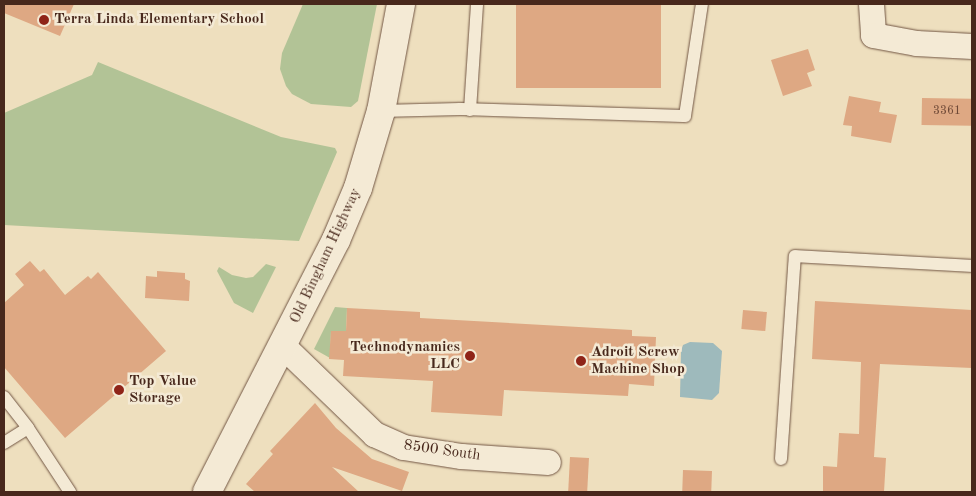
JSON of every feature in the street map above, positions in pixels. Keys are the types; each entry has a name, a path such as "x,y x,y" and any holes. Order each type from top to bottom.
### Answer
{"street":[{"name":"Old Bingham Highway","path":"207,492 283,346 358,188 381,112 401,4"},
{"path":"871,4 873,35 916,43 972,46"},
{"name":"8500 South","path":"283,346 374,434 403,448 461,456 548,462"}],"lane":[{"path":"470,110 477,4"},
{"path":"381,112 470,110 685,116 702,4"},
{"path":"781,459 795,256 972,266"},
{"path":"4,397 28,428 70,492"},
{"path":"4,443 28,428"}],"green space":[{"path":"303,4 377,4 358,101 351,107 311,104 292,94 286,86 280,69 282,53"},
{"path":"98,62 281,137 335,148 337,152 299,241 4,225 4,113 92,75"},
{"path":"266,264 276,267 253,313 234,303 217,271 219,267 232,275 246,278 253,277"},
{"path":"335,307 347,308 346,331 331,331 330,358 314,349"}],"water":[{"path":"690,342 713,343 722,351 719,393 712,400 680,397 681,351 683,345"}],"building":[{"name":"Terra Linda Elementary School","path":"4,4 74,4 60,36 4,13"},
{"path":"516,4 661,4 661,88 516,88"},
{"path":"808,49 815,70 807,73 812,86 783,96 771,60"},
{"path":"849,96 881,102 879,112 897,115 891,143 851,136 852,126 843,125"},
{"path":"922,98 972,99 972,126 922,125"},
{"path":"30,261 40,272 44,269 65,295 88,276 91,279 98,272 166,351 65,438 4,367 4,303 24,285 15,274"},
{"path":"157,271 185,273 185,279 190,281 189,301 145,298 146,276 157,277"},
{"path":"815,301 972,310 972,368 880,364 874,457 886,458 884,492 823,492 823,466 837,467 839,433 859,434 861,362 812,359"},
{"path":"347,308 420,312 420,318 632,330 632,336 656,337 654,386 629,384 628,396 504,390 502,416 431,412 433,381 343,376 344,360 329,359 331,331 346,331"},
{"path":"743,310 767,312 765,331 741,329"},
{"path":"315,403 336,428 372,459 409,472 402,491 332,467 359,492 255,492 246,484 273,454 270,451"},
{"path":"570,457 589,458 587,492 568,492"},
{"path":"683,470 712,471 711,492 682,492"}],"place":[{"name":"Terra Linda Elementary School","path":"44,20"},
{"name":"Technodynamics LLC","path":"470,356"},
{"name":"Adroit Screw Machine Shop","path":"581,361"},
{"name":"Top Value Storage","path":"119,390"}]}
